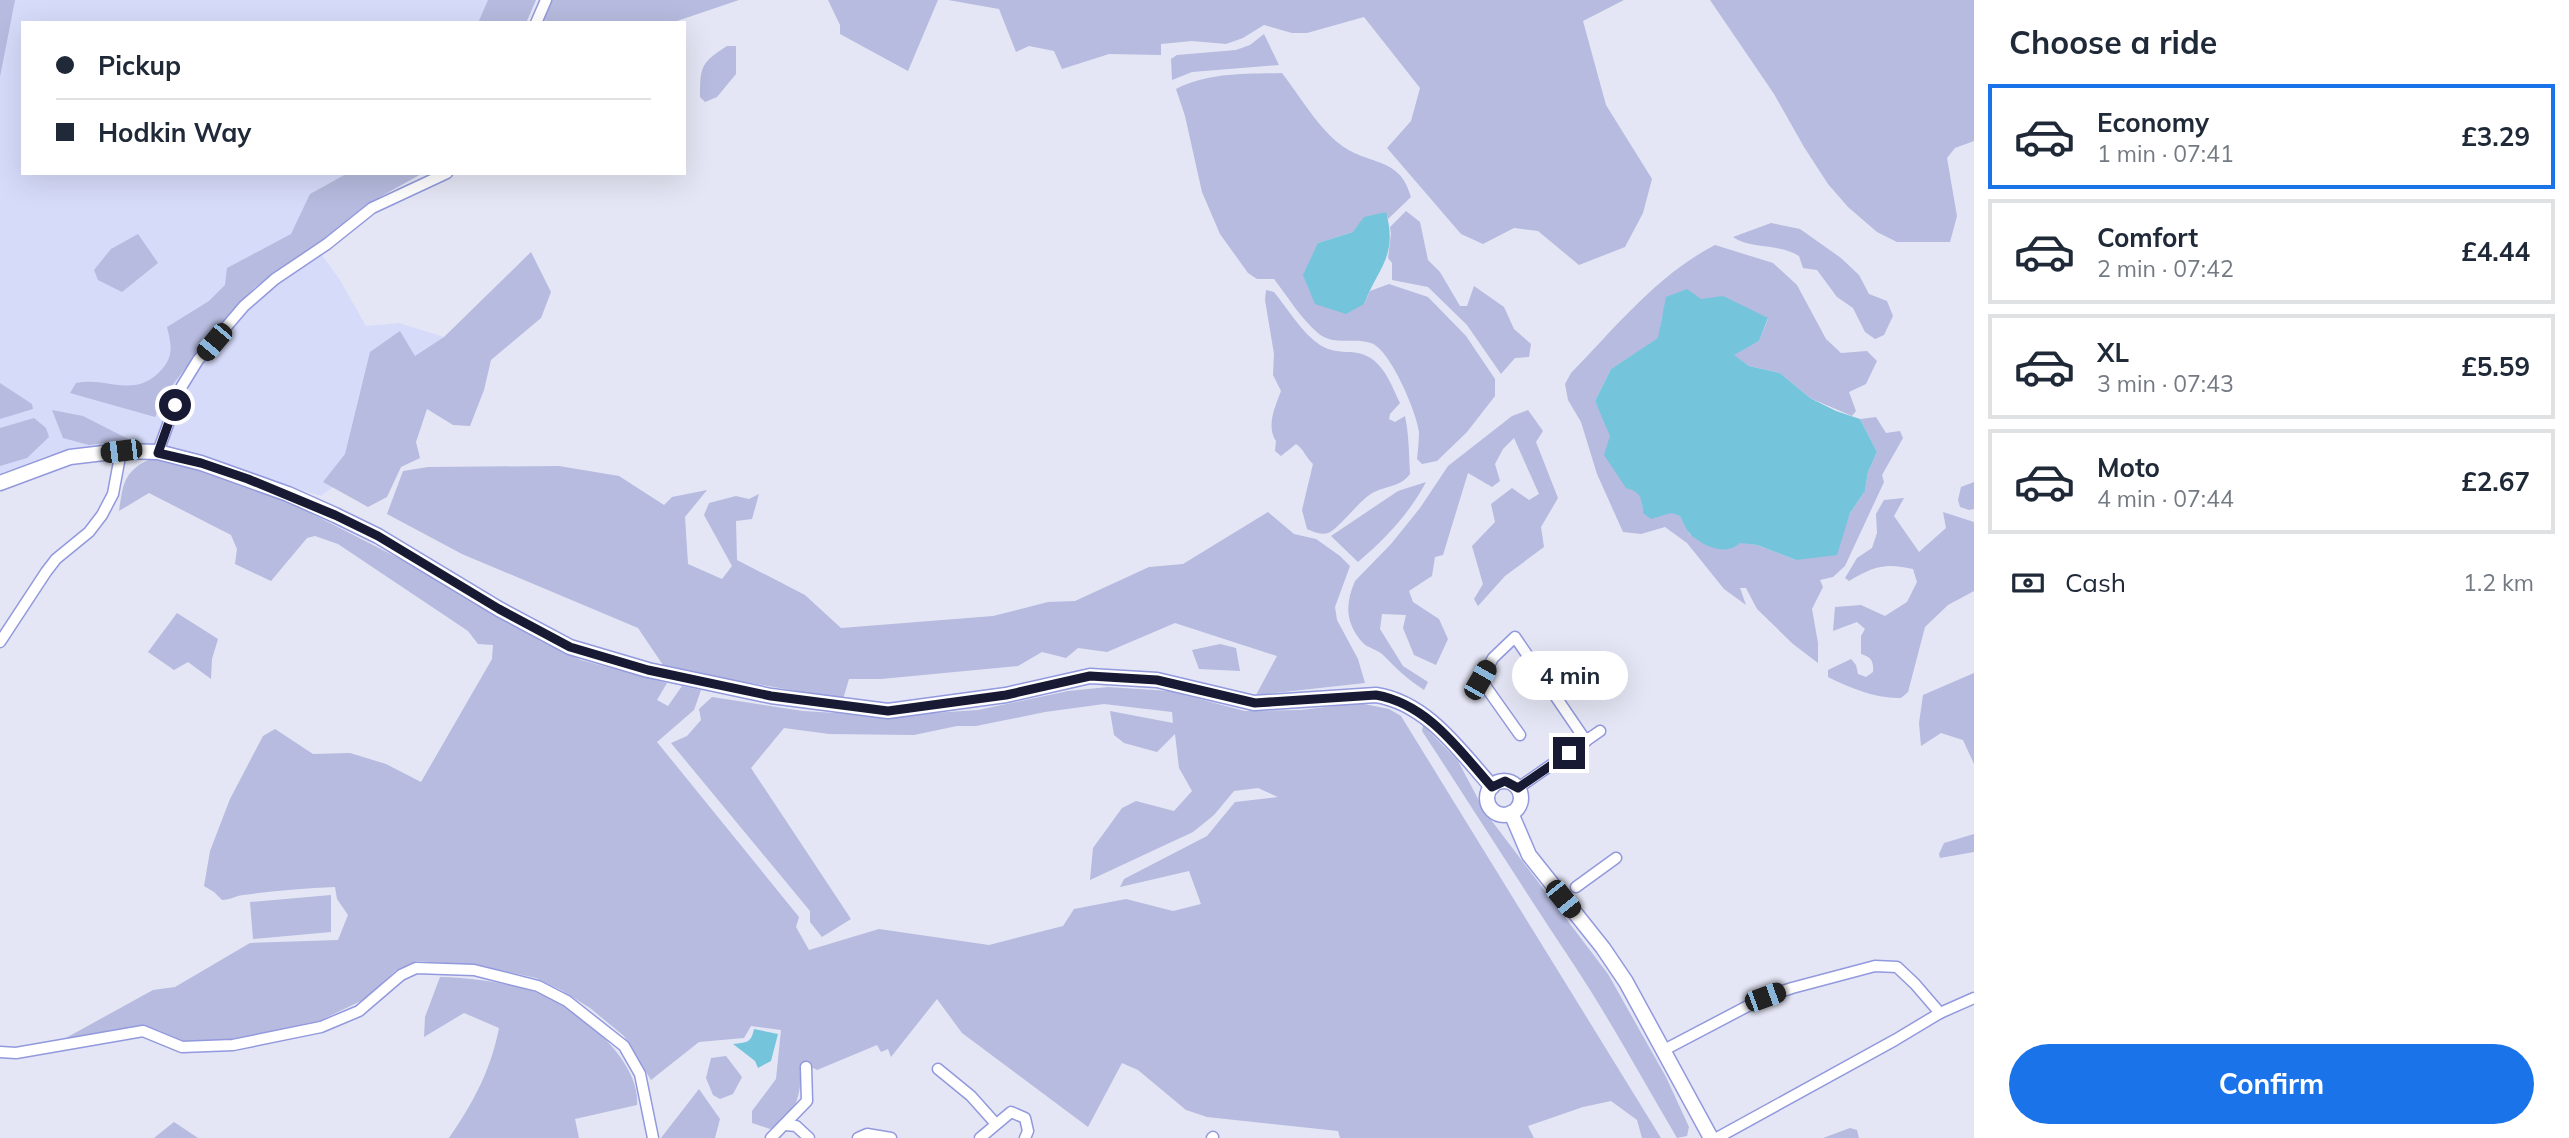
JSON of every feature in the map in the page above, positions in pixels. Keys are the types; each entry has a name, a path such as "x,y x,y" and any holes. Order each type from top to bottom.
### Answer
{"street":[{"path":"537,21 546,0"},
{"path":"158,453 182,386 198,360 244,306 275,279 327,244 372,208 443,175"},
{"path":"0,642 56,559 89,532 102,515 113,495 121,451"},
{"path":"0,483 70,457 121,451 158,453 201,463 288,494 378,536 499,609 570,647 648,670 771,696 888,711 1006,695 1090,676 1157,680 1255,703 1376,695 1391,698 1418,710 1446,735 1492,787"},
{"path":"1520,734 1480,680 1493,658 1515,637 1586,741"},
{"path":"1518,788 1600,731"},
{"path":"1505,781 1518,788 1520,803 1511,813 1501,814 1492,810 1488,801 1492,787 1505,781"},
{"path":"1511,813 1530,855 1603,948 1626,982 1711,1138"},
{"path":"1576,887 1616,858"},
{"path":"1664,1050 1765,997 1875,966 1897,967 1940,1013"},
{"path":"0,1052 16,1053 143,1031 182,1047 233,1045 321,1027 359,1012 401,975 416,968 474,970 538,986 567,1001 624,1046 640,1074 653,1138"},
{"path":"1717,1138 1940,1013 1974,998"},
{"path":"771,1138 807,1101 806,1067"},
{"path":"938,1069 971,1096 996,1124"},
{"path":"980,1138 1011,1112 1024,1118 1028,1131 1025,1138"},
{"path":"786,1125 796,1126 809,1138"},
{"path":"858,1138 867,1135 891,1138"}],"shaded area":[{"path":"0,0 536,0 527,21 21,21 21,175 419,175 308,236 340,280 366,326 399,323 444,337 373,457 321,496 152,444 49,455 0,474"},
{"path":"0,0 15,0 0,77"},
{"path":"488,0 536,0 527,21 479,21"},
{"path":"552,0 739,0 677,21 542,21"},
{"path":"828,0 938,0 908,71 840,34 840,25"},
{"path":"948,0 1624,0 1583,21 1606,105 1652,179 1643,213 1625,247 1579,265 1538,231 1514,228 1483,244 1461,234 1387,148 1411,121 1420,88 1364,17 1307,33 1292,33 1264,25 1243,38 1226,44 1192,41 1161,44 1161,55 1109,54 1062,69 1054,51 1029,46 1016,52 999,9"},
{"path":"1710,0 1974,0 1974,141 1955,148 1947,158 1957,216 1950,242 1897,242 1877,232 1848,207 1828,184 1774,94"},
{"path":"1264,34 1279,65 1192,72 1172,80 1171,59 1177,55 1236,50 1250,45"},
{"path":"727,46 736,46 736,74 717,97 705,102 700,97 704,66"},
{"path":"1282,73 1333,138 1352,152 1391,168 1406,184 1411,197 1388,219 1385,212 1353,232 1318,243 1364,304 1370,291 1389,284 1428,297 1466,336 1495,379 1495,396 1467,432 1437,461 1422,464 1417,459 1417,423 1401,383 1386,357 1378,348 1365,341 1325,338 1306,322 1274,279 1257,279 1248,273 1220,234 1202,192 1185,116 1176,89 1188,83 1214,77"},
{"path":"344,175 419,175 369,203 322,241 255,287 212,333 168,391 155,417 70,393 76,383 132,385 153,378 169,358 167,327 209,301 225,285 227,268 291,234 310,194"},
{"path":"1406,211 1420,222 1428,260 1440,272 1460,306 1467,306 1474,286 1504,307 1514,329 1531,344 1529,357 1515,358 1501,374 1467,325 1428,287 1392,280 1392,263 1388,258 1390,227"},
{"path":"1386,212 1390,240 1388,250 1364,304 1346,314 1315,304 1303,275 1318,243 1353,232 1364,217"},
{"path":"1771,223 1800,229 1841,258 1859,275 1869,294 1887,301 1893,316 1884,335 1875,339 1865,332 1853,308 1837,297 1817,270 1803,268 1799,256 1733,237"},
{"path":"138,234 158,263 122,292 98,280 94,270 111,249"},
{"path":"1715,245 1773,263 1797,285 1826,339 1841,353 1867,351 1877,361 1866,384 1849,392 1856,411 1852,416 1810,398 1780,373 1749,366 1733,355 1759,341 1768,319 1757,314 1662,317 1659,338 1611,369 1595,401 1642,498 1643,513 1672,513 1680,516 1690,535 1757,545 1796,560 1844,530 1850,513 1865,491 1868,472 1877,452 1860,419 1876,417 1886,433 1900,431 1903,438 1882,475 1884,482 1845,566 1833,577 1820,580 1823,587 1812,609 1818,643 1818,663 1793,644 1757,609 1746,588 1740,588 1746,605 1724,589 1687,543 1665,527 1641,534 1623,532 1597,474 1581,422 1568,400 1565,384 1571,373 1604,338 1674,271"},
{"path":"531,252 551,292 541,318 491,360 484,390 470,426 453,425 427,409 416,442 420,458 401,467 387,497 368,507 323,482 345,454 370,352 400,331 415,356 444,337"},
{"path":"1687,289 1701,299 1723,296 1768,318 1759,341 1734,355 1749,366 1780,373 1810,398 1860,419 1877,452 1868,472 1865,491 1850,513 1837,555 1796,560 1757,545 1740,543 1729,549 1710,546 1690,534 1680,516 1671,513 1651,519 1643,513 1640,496 1626,488 1604,455 1610,436 1595,401 1611,369 1658,338 1666,297"},
{"path":"1266,290 1274,292 1301,327 1320,345 1335,351 1361,354 1377,363 1388,377 1400,403 1389,419 1395,422 1405,416 1410,474 1396,485 1368,496 1328,533 1307,529 1302,510 1313,464 1296,444 1281,456 1275,451 1272,423 1281,391 1273,375 1274,354 1265,300"},
{"path":"0,383 32,404 33,409 0,419"},
{"path":"52,410 83,416 130,440 89,445 63,438"},
{"path":"1528,410 1543,431 1536,442 1558,498 1541,527 1544,547 1505,576 1478,606 1474,599 1483,584 1472,546 1495,522 1491,504 1512,488 1529,500 1539,494 1514,438 1503,449 1495,464 1500,481 1492,487 1468,473 1443,555 1435,557 1432,576 1409,591 1413,602 1439,619 1448,639 1436,665 1414,655 1403,628 1406,615 1382,614 1380,629 1403,666 1428,682 1424,690 1357,636 1348,613 1352,589 1355,581 1391,544 1420,508 1448,466 1512,416"},
{"path":"34,418 46,428 49,437 27,458 0,466 0,428"},
{"path":"148,460 167,460 293,504 416,567 539,640 581,660 667,683 657,700 668,706 682,686 701,690 694,710 657,742 799,917 796,927 809,950 879,929 989,945 1063,926 1074,909 1126,899 1173,911 1201,904 1189,871 1120,887 1124,879 1207,836 1235,802 1278,797 1258,788 1234,791 1214,815 1193,832 1090,880 1093,848 1122,808 1136,801 1174,811 1192,791 1179,768 1175,734 1157,752 1124,743 1114,735 1110,711 1173,723 1172,712 1104,704 914,735 829,734 784,728 751,768 851,919 822,937 810,922 810,911 671,743 687,736 701,720 699,709 712,697 803,711 887,716 978,710 1068,691 1108,687 1169,691 1245,711 1301,710 1359,703 1389,709 1401,716 1661,1138 1642,1138 1637,1120 1611,1101 1583,1107 1528,1126 1534,1138 1340,1138 1338,1131 1207,1117 1186,1110 1138,1070 1122,1063 1088,1127 962,1033 937,999 891,1057 888,1049 881,1052 877,1045 817,1070 802,1062 799,1092 793,1109 770,1129 752,1123 752,1111 776,1079 781,1030 751,1026 744,1038 699,1042 651,1080 624,1036 590,1008 561,990 536,978 475,965 417,961 395,971 365,999 315,1023 230,1041 183,1041 142,1026 64,1039 153,990 175,987 250,943 338,940 348,915 337,899 335,887 266,892 222,900 204,886 210,851 230,799 263,736 275,729 313,754 350,753 386,764 421,782 492,659 493,645 478,644 468,631 338,544 315,536 307,538 271,581 235,564 237,549 231,535 149,493 119,511 123,487 129,475"},
{"path":"559,466 619,476 664,505 672,497 707,490 685,517 688,564 722,579 732,566 704,515 709,503 736,496 749,499 759,494 752,519 736,521 737,560 805,595 841,628 993,616 1048,602 1075,601 1149,567 1183,564 1268,512 1294,534 1316,539 1350,566 1335,607 1337,620 1358,659 1365,683 1256,695 1277,656 1175,623 1107,652 1078,648 1066,658 1042,652 1018,666 881,679 849,679 843,699 665,668 638,628 462,554 387,514 403,471 428,467"},
{"path":"1426,482 1396,525 1358,562 1331,536 1398,491"},
{"path":"1974,482 1974,509 1960,507 1958,500 1961,487"},
{"path":"1904,498 1894,516 1919,552 1946,528 1943,512 1974,522 1974,591 1948,605 1925,627 1908,692 1901,698 1892,698 1873,695 1845,685 1828,677 1828,670 1851,659 1858,674 1866,677 1873,672 1871,660 1861,654 1861,636 1865,629 1857,622 1833,631 1835,607 1861,605 1885,616 1907,602 1917,582 1913,569 1894,566 1873,569 1849,581 1845,578 1857,558 1872,548 1877,533 1876,514 1884,500"},
{"path":"177,613 218,639 212,659 211,679 188,662 174,670 148,652"},
{"path":"1220,644 1236,648 1240,671 1199,669 1192,650"},
{"path":"1974,673 1974,764 1963,740 1941,733 1921,746 1919,723 1923,695"},
{"path":"1423,725 1458,761 1485,812 1608,974 1666,1077 1689,1127 1687,1136 1677,1138 1589,989 1422,731"},
{"path":"1974,834 1974,852 1940,858 1944,843"},
{"path":"331,895 331,932 253,939 250,902"},
{"path":"440,977 512,986 535,992 568,1009 602,1036 617,1053 635,1088 637,1105 575,1119 579,1138 449,1138 480,1086 499,1028 464,1013 424,1037 425,1017"},
{"path":"754,1029 778,1034 771,1061 758,1068 755,1061 733,1044 749,1040"},
{"path":"726,1056 742,1077 733,1094 720,1099 713,1095 706,1078 711,1058"},
{"path":"699,1089 720,1119 715,1138 661,1138"},
{"path":"174,1122 198,1138 154,1138"},
{"path":"1850,1128 1857,1130 1859,1138 1823,1138"}],"route":[{"path":"175,405 158,453 201,463 288,494 378,536 499,609 570,647 648,670 771,696 888,711 1006,695 1090,676 1157,680 1255,703 1376,695 1391,698 1418,710 1446,735 1492,787 1505,781 1518,788 1569,753"}]}
